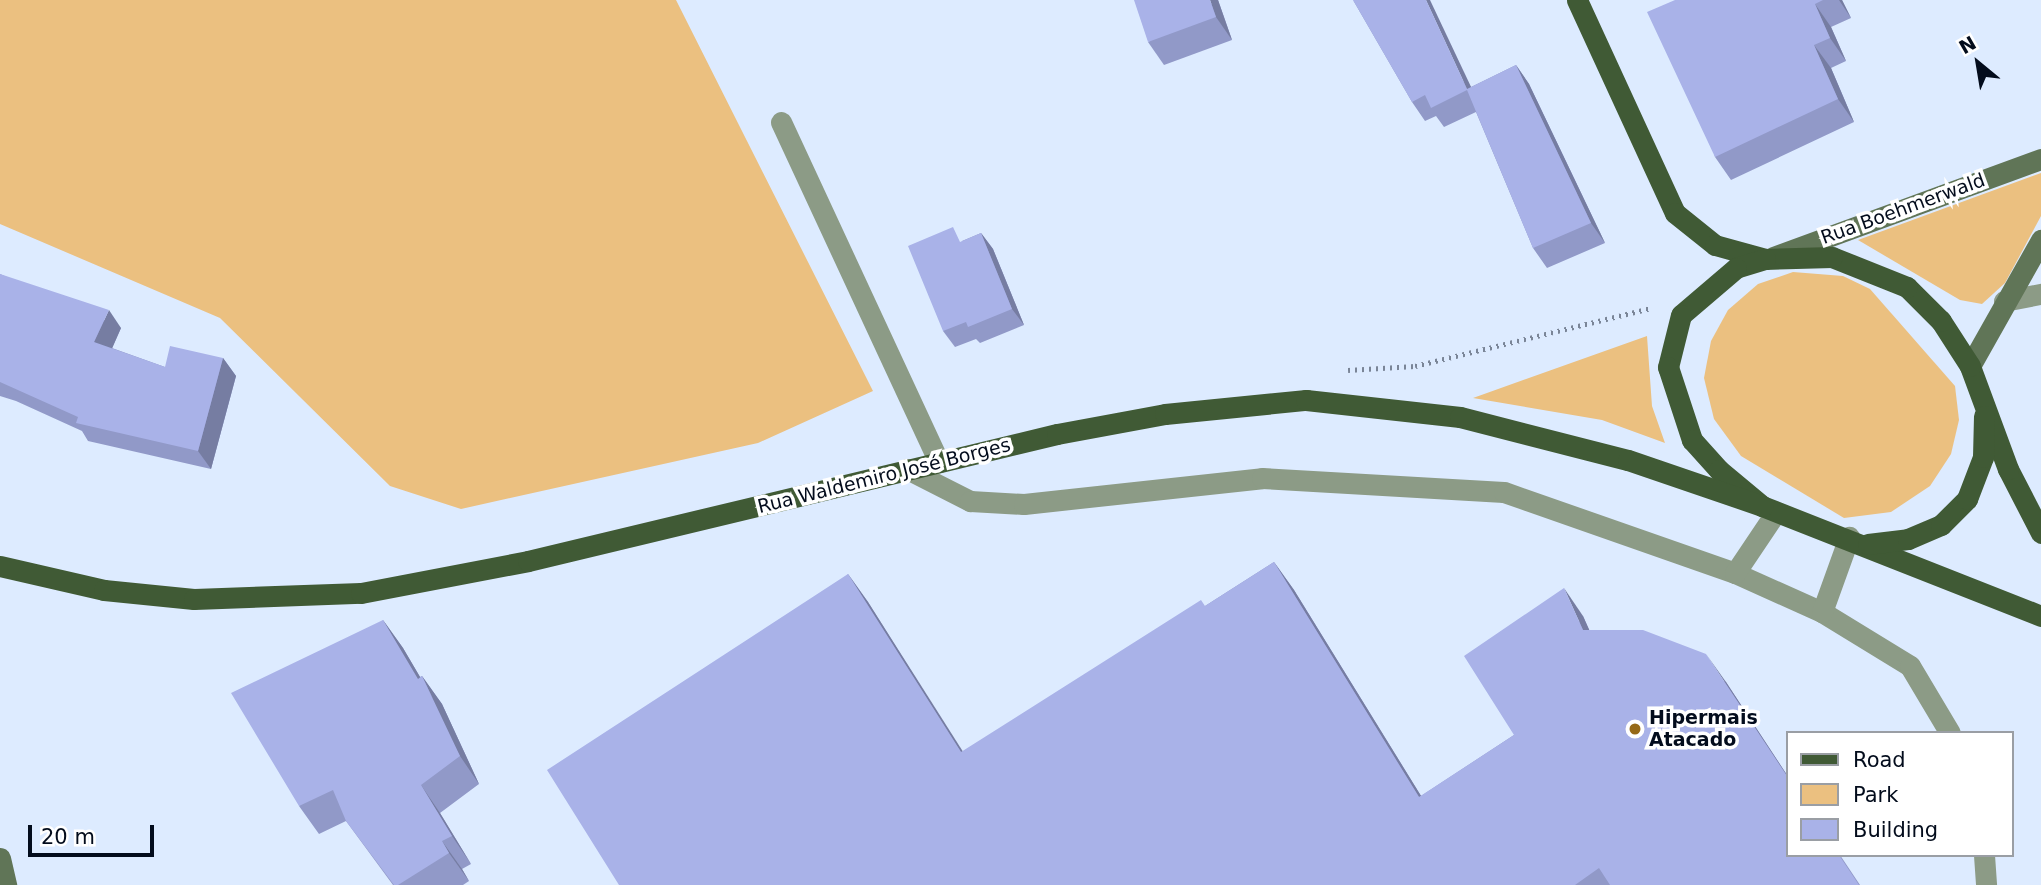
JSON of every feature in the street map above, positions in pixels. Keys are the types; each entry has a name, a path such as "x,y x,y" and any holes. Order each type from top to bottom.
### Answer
{"main road":[{"path":"1577,0 1675,213 1715,245 1765,260"},
{"name":"Rua Boehmerwald","path":"1765,260 2041,159"},
{"path":"1970,366 2004,301 2041,240"},
{"path":"1769,509 1692,440 1678,409 1668,367 1673,335 1693,300 1736,268 1765,260 1832,257 1908,287 1941,321 1970,366 2041,533"},
{"name":"Rua Waldemiro José Borges","path":"0,566 104,590 194,599 360,593 528,561 907,469 1165,414 1306,400 1358,403 1552,439 1769,509 1858,541"},
{"path":"1858,541 1908,539 1941,525 1967,499 1983,457 1984,403"},
{"path":"1858,541 2041,616"},
{"path":"0,859 6,885"}],"street":[{"path":"781,122 939,462"},
{"path":"2004,301 2041,294"},
{"path":"907,469 970,501 1024,504 1262,478 1504,492 1735,573 1822,612 1910,666 1949,731"},
{"path":"1735,573 1769,509"},
{"path":"1822,612 1858,541"},
{"path":"1984,857 1986,885"}],"path":[{"path":"1336,370 1415,366 1693,300"}],"green space":[{"path":"0,0 676,0 873,391 758,443 461,509 390,486 220,318 0,224"},
{"path":"2041,173 2041,216 2005,283 1982,304 1960,300 1858,240"},
{"path":"1793,272 1843,276 1870,289 1955,386 1959,420 1951,454 1930,486 1891,512 1844,518 1741,456 1714,419 1704,378 1711,341 1728,310 1758,284"},
{"path":"1647,336 1652,406 1665,443 1602,420 1473,398"}],"building":[{"path":"1134,0 1210,0 1216,17 1148,42"},
{"path":"1353,0 1426,0 1467,89 1516,65 1591,223 1533,248 1467,90 1431,108 1425,95 1412,102"},
{"path":"1675,0 1823,0 1815,4 1830,38 1814,45 1838,99 1715,157 1647,12"},
{"path":"953,227 960,242 981,233 1012,309 968,327 966,322 943,331 908,246"},
{"path":"0,274 109,310 94,342 165,367 170,346 223,358 198,451 76,423 78,417 0,382"},
{"path":"1274,562 1419,797 1514,735 1464,656 1564,588 1583,630 1643,630 1706,654 1786,774 1786,857 1840,857 1859,885 1610,885 1599,868 1575,885 619,885 547,770 848,574 961,752 1201,600 1205,606"},
{"path":"383,620 418,679 422,676 460,756 421,785 452,836 442,841 449,853 398,885 394,885 346,821 333,790 299,806 231,693"}],"place":[{"name":"Hipermais Atacado","path":"1635,729"}]}
